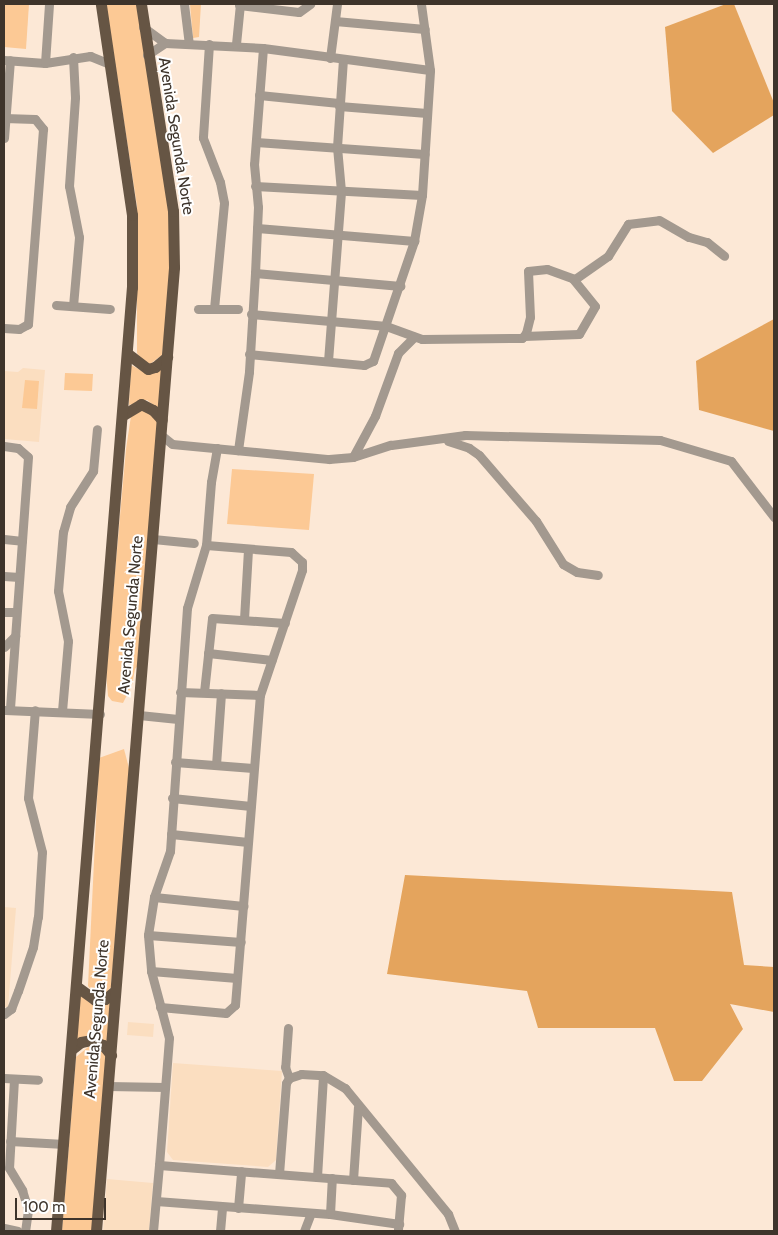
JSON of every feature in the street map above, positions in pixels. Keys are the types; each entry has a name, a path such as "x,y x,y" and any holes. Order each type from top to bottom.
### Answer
{"main road":[{"name":"Avenida Segunda Norte","path":"56,1231 100,714 128,354 132,217 101,4"},
{"name":"Avenida Segunda Norte","path":"96,1231 174,267 173,210 143,27 141,4"},
{"path":"128,354 148,369 155,367 167,357"},
{"path":"124,415 141,404 153,410 162,420"},
{"path":"76,986 95,1000 105,998 115,991"},
{"path":"72,1049 81,1042 91,1040 103,1046 111,1055"}],"street":[{"path":"45,63 49,4"},
{"path":"184,4 189,43"},
{"path":"236,44 240,4 300,12 310,4"},
{"path":"330,58 338,4"},
{"path":"249,354 369,364 373,361 400,286 414,240 422,195 430,70 421,4"},
{"path":"335,21 425,29"},
{"path":"143,27 165,42 236,44 343,60 430,70"},
{"path":"90,56 107,42"},
{"path":"148,55 165,42"},
{"path":"210,44 203,138 220,182 224,203 214,309"},
{"path":"238,450 249,354 258,228 255,186 256,142 263,48"},
{"path":"4,138 7,60 45,63 90,56 110,64"},
{"path":"73,58 75,97 69,186 79,237 73,306"},
{"path":"328,361 341,191 337,147 343,60"},
{"path":"259,95 427,113"},
{"path":"4,328 20,329 28,324 43,129 35,119 5,117"},
{"path":"256,142 425,154"},
{"path":"255,186 422,195"},
{"path":"573,280 608,256 625,226 634,222 659,220 689,237 708,242 724,256"},
{"path":"258,228 414,240"},
{"path":"252,314 386,326 414,337 524,336 578,334 595,306 573,280 547,270 528,271 530,317 524,336"},
{"path":"255,273 400,286"},
{"path":"56,305 110,309"},
{"path":"198,309 238,309"},
{"path":"353,457 375,416 398,353 414,337"},
{"path":"62,711 68,641 58,591 63,532 70,507 92,471 97,429"},
{"path":"161,435 172,444"},
{"path":"160,450 172,444 329,459 353,457 391,445 445,440 465,435 660,440 730,461 774,517"},
{"path":"445,440 469,448 479,455 536,521 563,564 577,572 598,575"},
{"path":"4,446 18,448 28,457 15,636 8,668 7,709 100,714"},
{"path":"153,1231 169,1038 151,971 148,935 154,897 167,862 171,834 172,798 188,599 206,545 211,482 217,448"},
{"path":"4,539 22,541"},
{"path":"153,539 194,543"},
{"path":"160,1007 226,1012 235,1006 260,694 285,623 302,562 291,552 206,545"},
{"path":"244,619 248,549"},
{"path":"4,576 19,577"},
{"path":"4,612 16,612"},
{"path":"204,692 212,618 285,623"},
{"path":"4,647 15,636"},
{"path":"208,653 272,660"},
{"path":"180,692 260,694"},
{"path":"216,765 221,693"},
{"path":"4,1014 13,1005 33,947 38,917 42,852 28,798 35,710"},
{"path":"139,715 178,719"},
{"path":"175,762 254,768"},
{"path":"172,798 250,806"},
{"path":"171,834 248,842"},
{"path":"154,897 244,906"},
{"path":"148,935 241,942"},
{"path":"151,971 237,978"},
{"path":"279,1174 284,1088 289,1078 285,1064 288,1028"},
{"path":"289,1078 306,1073 323,1075 346,1088 358,1107 448,1214 454,1231"},
{"path":"317,1177 323,1075"},
{"path":"4,1078 38,1080"},
{"path":"14,1079 6,1170 22,1190 28,1210 25,1231"},
{"path":"108,1086 165,1087"},
{"path":"354,1180 358,1107"},
{"path":"10,1141 64,1144"},
{"path":"156,1201 330,1214 399,1227 401,1195 395,1185 332,1178 159,1165"},
{"path":"238,1208 240,1171"},
{"path":"330,1214 332,1178"},
{"path":"220,1231 222,1206"},
{"path":"304,1231 311,1213"},
{"path":"4,1228 18,1231"}],"shaded area":[{"path":"4,4 29,4 26,49 4,47"},
{"path":"106,4 137,4 172,211 172,268 162,355 150,364 142,360 137,353 137,206"},
{"path":"190,4 201,4 199,37 193,38"},
{"path":"726,4 734,4 774,103 774,115 713,153 672,111 665,27"},
{"path":"774,319 774,431 699,410 696,361"},
{"path":"131,365 146,373 163,366 160,410 147,400 129,405"},
{"path":"23,368 45,370 39,442 4,439 4,371 18,372"},
{"path":"65,373 93,374 92,391 64,390"},
{"path":"25,380 39,381 37,409 22,408"},
{"path":"146,408 160,421 141,662 135,669 132,685 123,703 112,701 108,696 106,673 126,449 131,416"},
{"path":"232,469 314,474 309,530 227,524"},
{"path":"124,749 130,772 111,987 105,994 95,995 88,986 99,758"},
{"path":"405,875 732,892 744,965 774,967 774,1012 730,1004 743,1029 702,1081 674,1081 655,1028 538,1028 527,991 387,974"},
{"path":"4,907 16,908 8,1007 4,1007"},
{"path":"80,994 89,1002 104,1006 112,1000 109,1045 94,1035 76,1041"},
{"path":"128,1022 154,1024 153,1037 127,1035"},
{"path":"88,1047 102,1048 108,1059 93,1231 62,1231 76,1057"},
{"path":"173,1063 282,1071 276,1160 268,1167 173,1160 167,1152"},
{"path":"107,1179 153,1183 149,1231 103,1231"}]}
